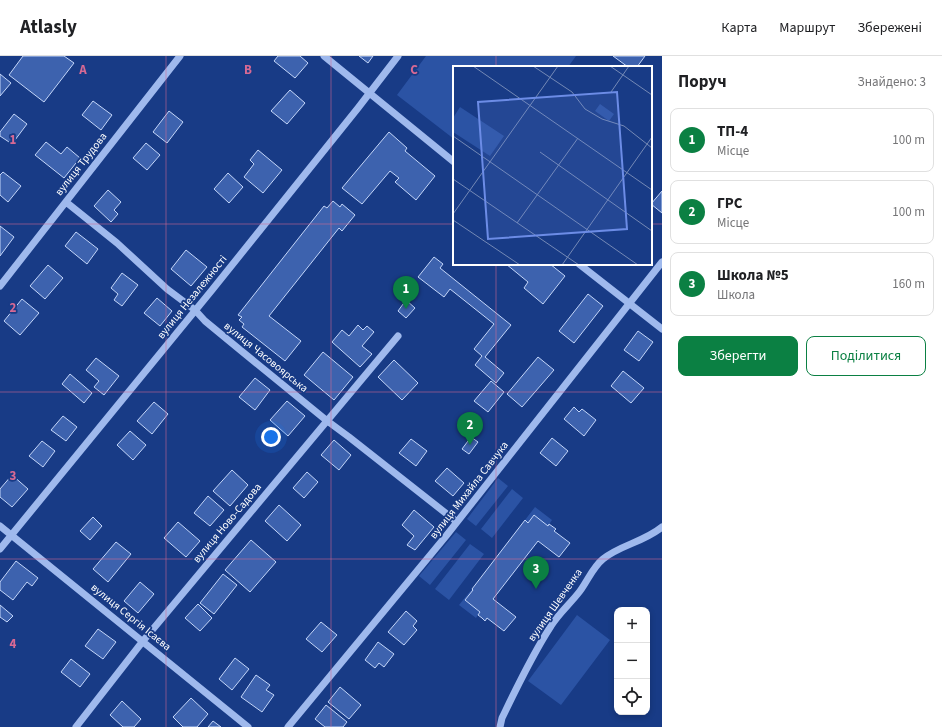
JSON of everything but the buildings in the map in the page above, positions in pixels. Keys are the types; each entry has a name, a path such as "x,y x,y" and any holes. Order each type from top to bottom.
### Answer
{"street":[{"name":"вулиця Трудова","path":"0,286 180,56"},
{"path":"324,56 453,161"},
{"name":"вулиця Незалежності","path":"0,549 195,310 358,108 398,56"},
{"name":"вулиця Часовоярська","path":"66,202 117,243 167,290 195,310 210,325 326,420 350,437 457,522"},
{"name":"вулиця Михайла Савчука","path":"288,727 457,522 662,262"},
{"path":"580,265 662,329"},
{"name":"вулиця Ново-Садова","path":"76,727 143,641 326,420 398,336"},
{"name":"вулиця Сергія Ісаєва","path":"0,526 248,727"},
{"name":"вулиця Шевченка","path":"500,727 502,718 551,625 580,590 594,569 608,555 639,542 662,527"}],"shaded area":[{"path":"426,56 576,56 569,66 453,66 453,138 397,95"},
{"path":"498,478 508,486 476,526 467,519"},
{"path":"512,489 523,498 492,538 481,529"},
{"path":"535,507 552,520 548,526 528,523 525,520"},
{"path":"456,532 466,540 430,585 419,576"},
{"path":"470,544 484,554 449,600 435,589"},
{"path":"472,589 473,590 465,600 480,612 476,618 459,605"},
{"path":"577,615 610,640 561,705 528,681"}],"place":[{"name":"ТП-4","path":"406,309"},
{"name":"ГРС","path":"470,445"},
{"name":"Школа №5","path":"536,589"}]}
